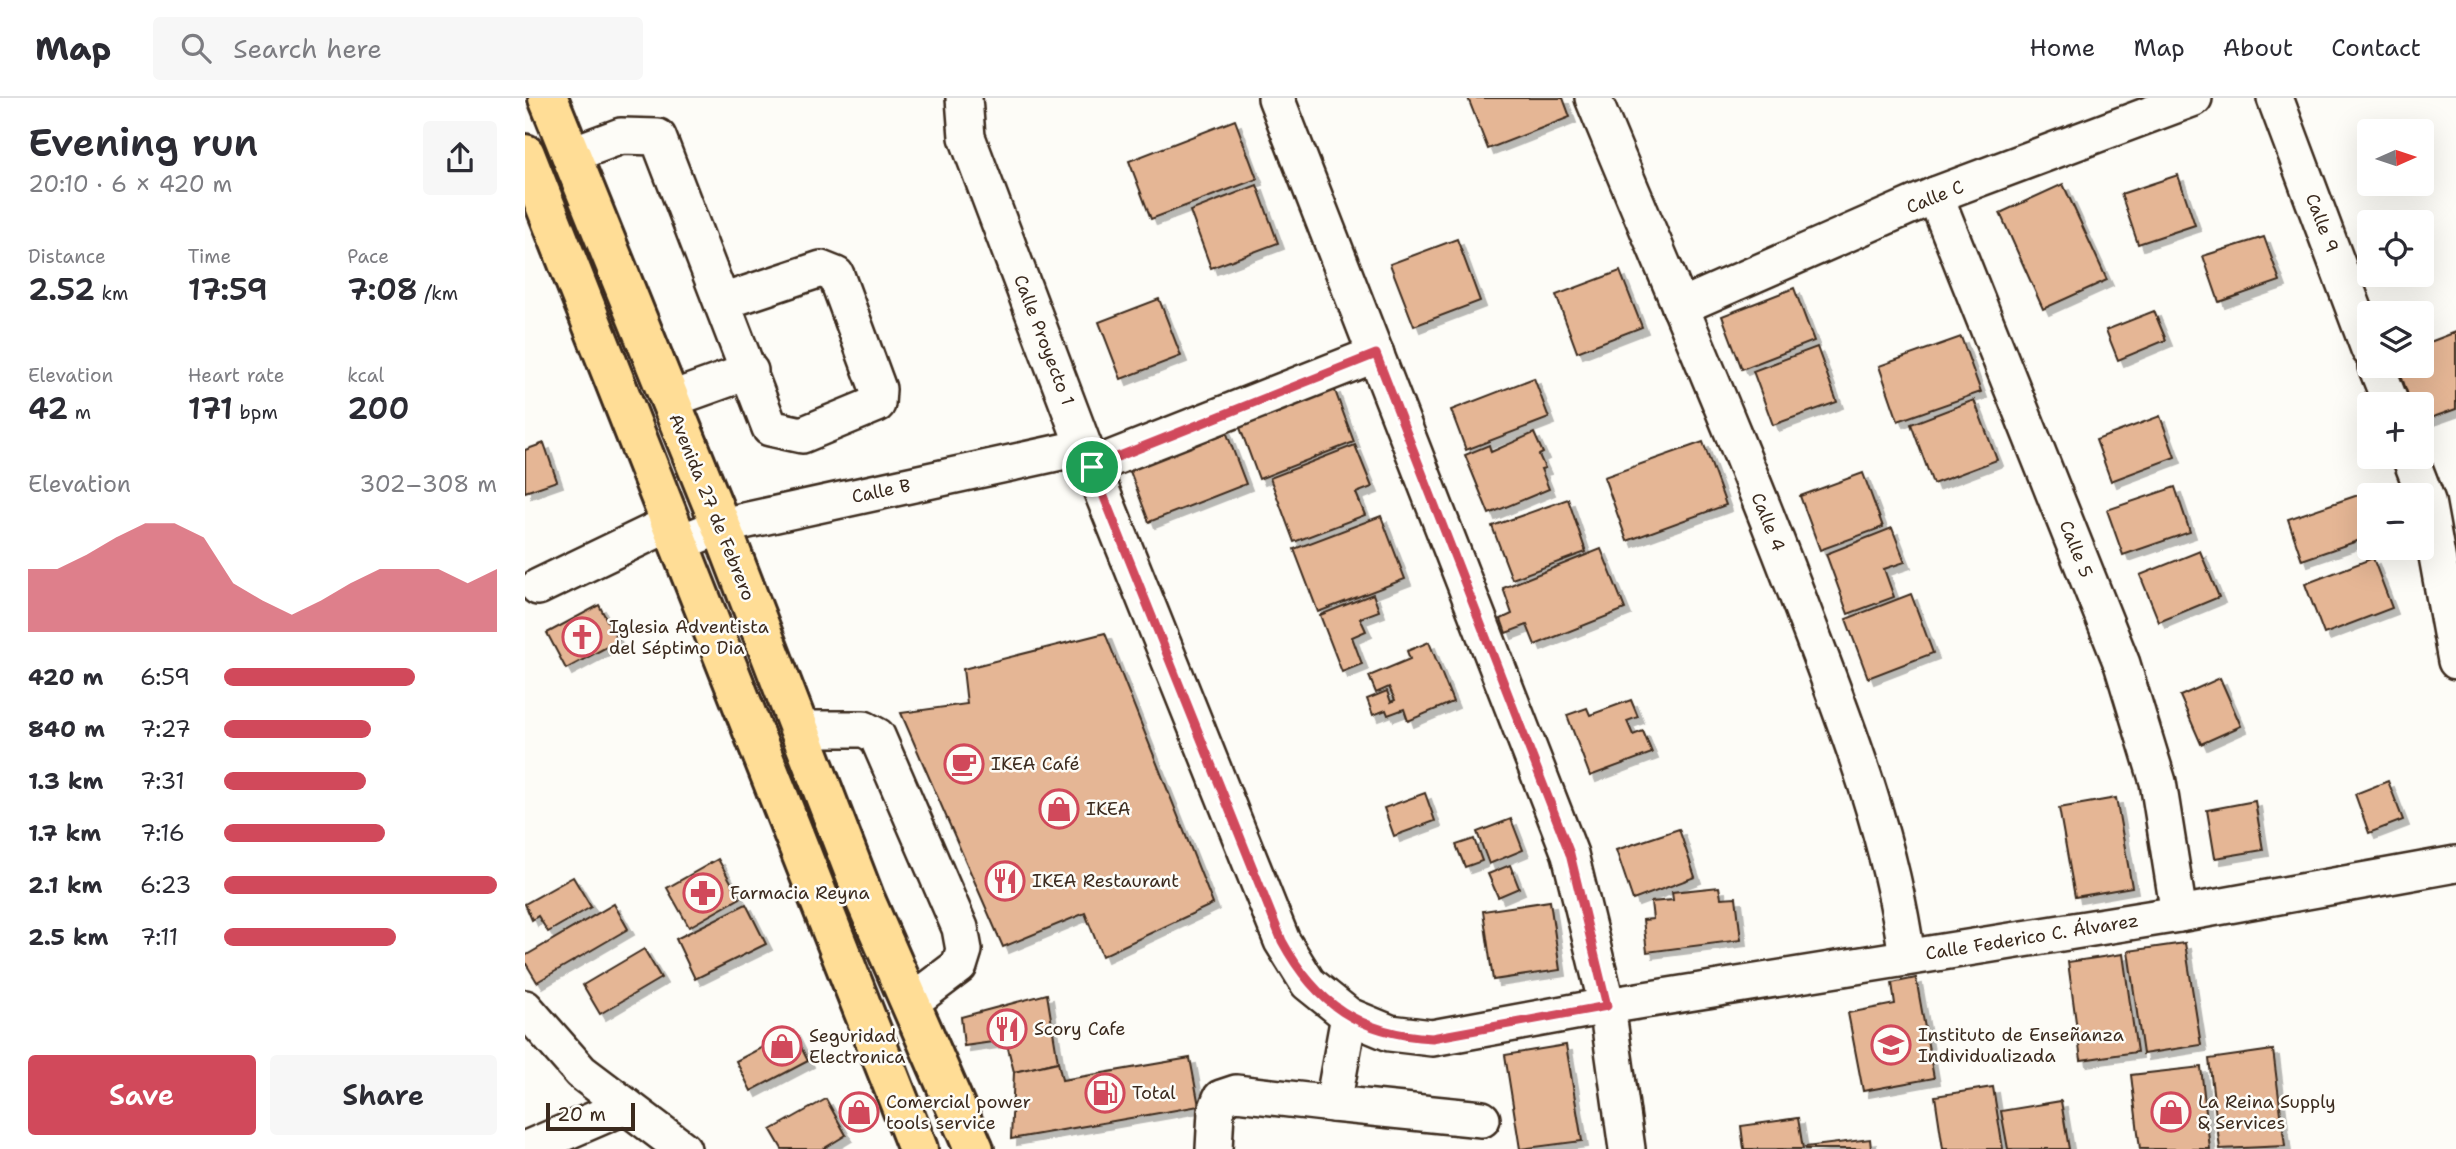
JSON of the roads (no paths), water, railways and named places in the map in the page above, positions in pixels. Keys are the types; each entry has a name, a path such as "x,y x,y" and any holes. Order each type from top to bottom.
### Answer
{"main road":[{"name":"Avenida 27 de Febrero","path":"548,98 721,526 864,897 974,1149"},
{"path":"525,154 918,1149"}],"street":[{"name":"Calle Proyecto 1","path":"964,98 967,137 1088,457 1282,941 1308,983 1349,1016 1390,1033 1432,1038 1607,1006"},
{"path":"1276,98 1570,854 1607,1006 1627,1149"},
{"name":"Calle 4","path":"1593,98 1776,539 1860,759 1891,862 1907,957"},
{"name":"Calle C","path":"1680,307 1935,195 2195,98"},
{"name":"Calle 9","path":"2275,98 2357,317"},
{"path":"570,155 621,136 658,137 770,428 783,433 802,435 877,404 879,389 836,275 821,269 722,302"},
{"name":"Calle 5","path":"1935,195 2127,677 2158,782 2179,914"},
{"name":"Calle B","path":"538,587 675,533 1088,457 1376,354"},
{"path":"669,400 750,371"},
{"path":"2419,469 2442,502 2456,661"},
{"path":"799,729 864,729 877,736 960,928 964,950 959,965 910,1003"},
{"name":"Calle Federico C. Álvarez","path":"1607,1006 2179,914 2456,864"},
{"path":"525,1008 580,1072 683,1149"},
{"path":"1333,1104 1349,1016"},
{"path":"1214,1149 1216,1111 1221,1098 1236,1093 1482,1119"},
{"path":"526,1149 626,1106"}],"place":[{"name":"Iglesia Adventista del Séptimo Dia","path":"582,637"},
{"name":"IKEA Café","path":"964,764"},
{"name":"IKEA","path":"1059,809"},
{"name":"IKEA Restaurant","path":"1005,881"},
{"name":"Farmacia Reyna","path":"703,893"},
{"name":"Scory Cafe","path":"1007,1029"},
{"name":"Instituto de Enseñanza Individualizada","path":"1891,1045"},
{"name":"Seguridad Electronica","path":"782,1046"},
{"name":"Total","path":"1105,1093"},
{"name":"Comercial power tools service","path":"859,1112"},
{"name":"La Reina Supply & Services","path":"2171,1112"}]}
